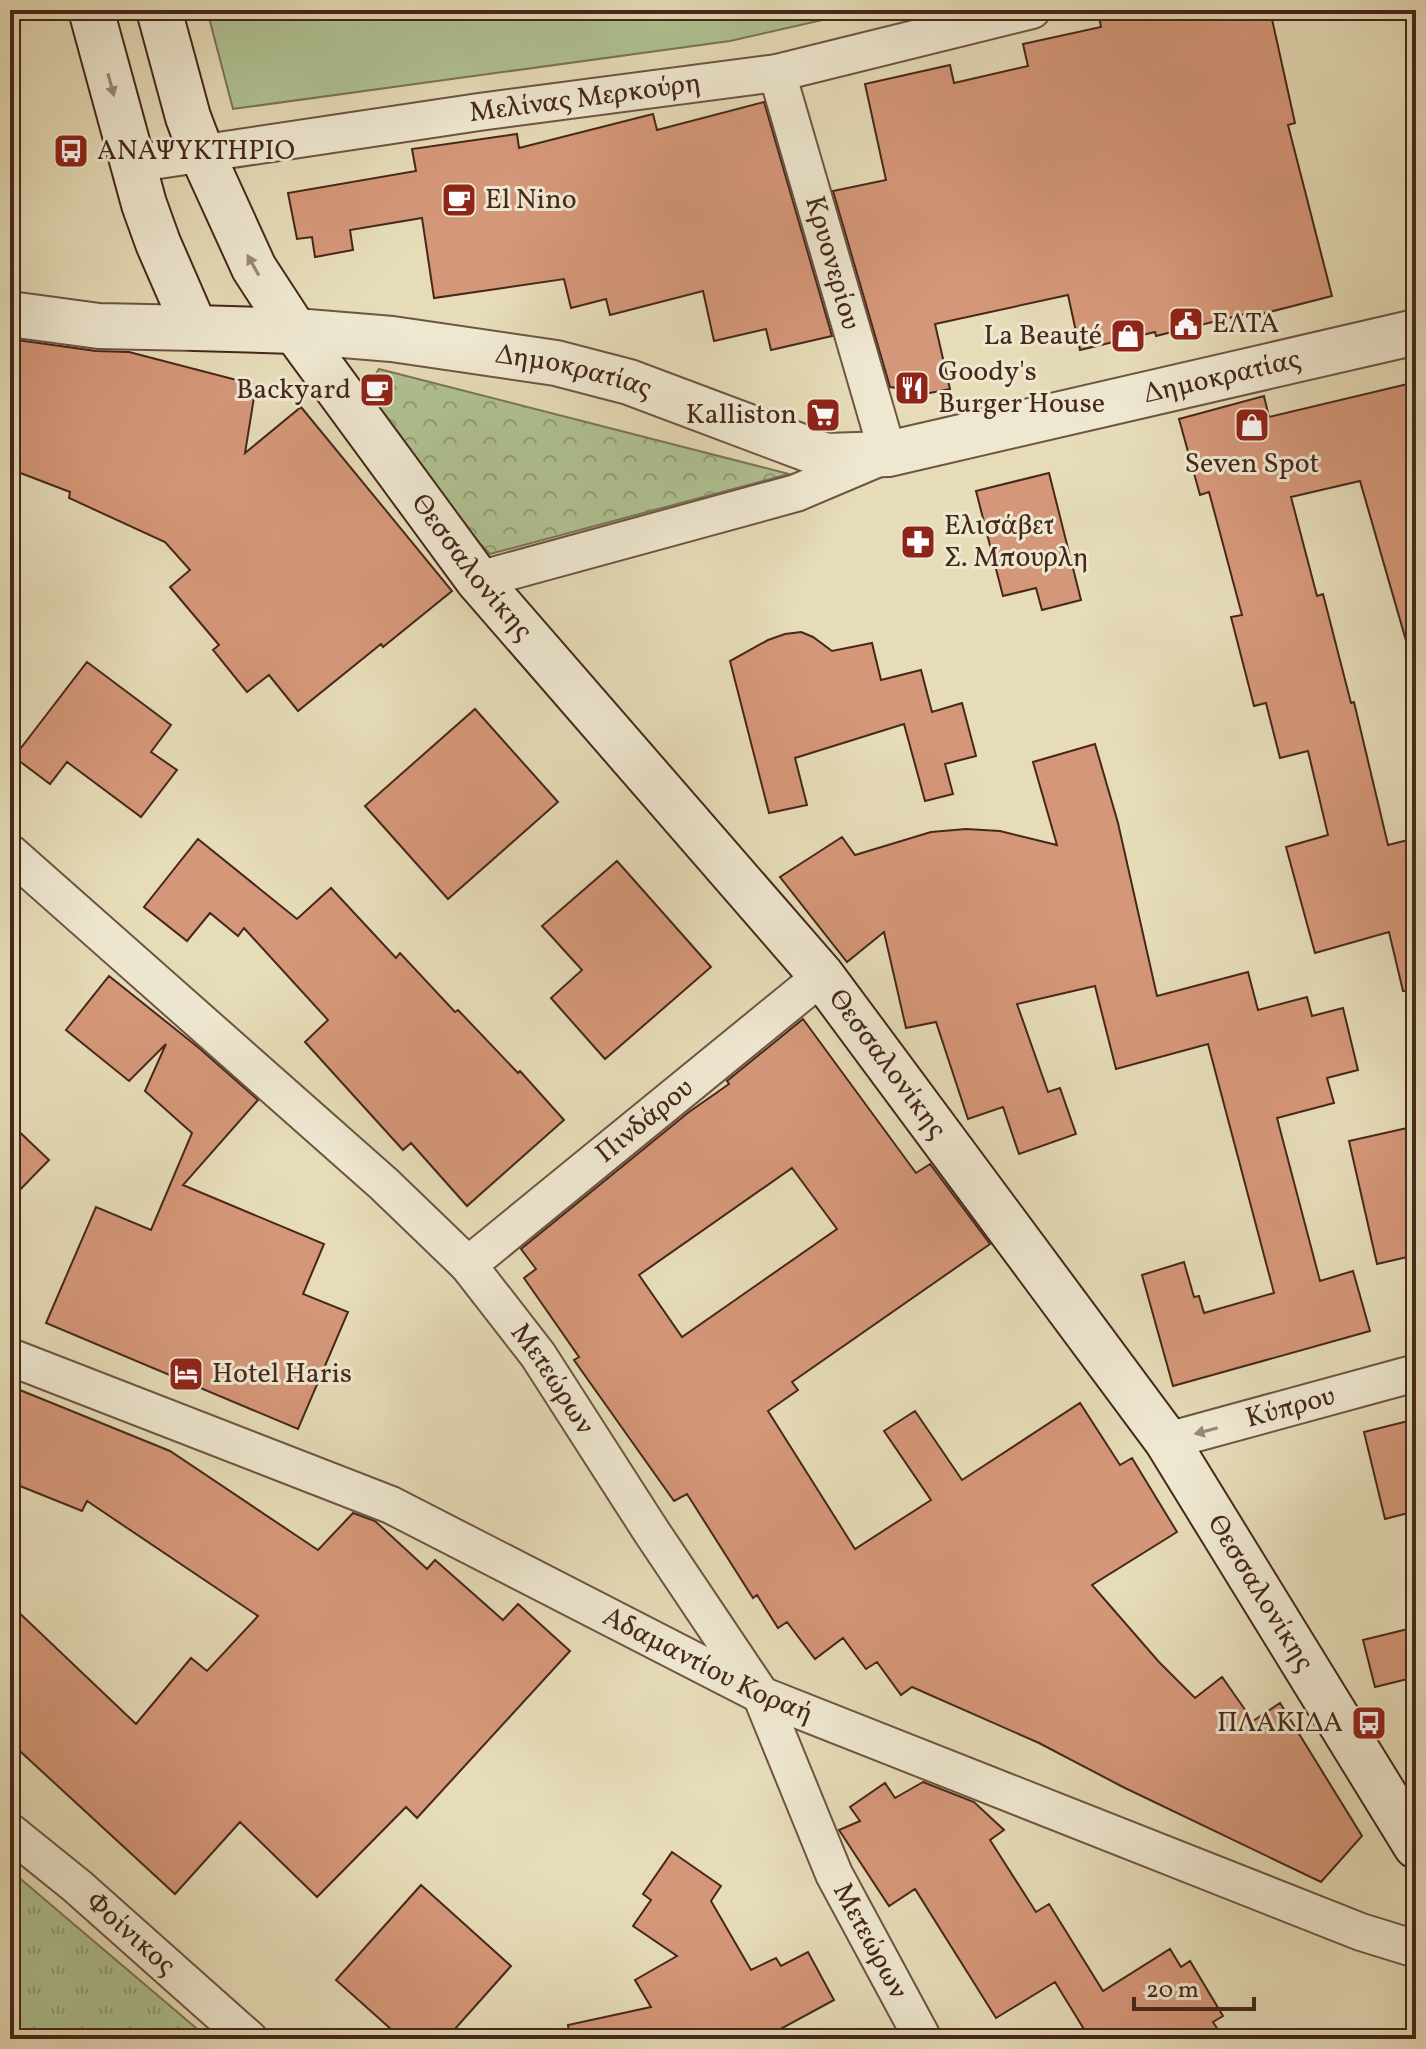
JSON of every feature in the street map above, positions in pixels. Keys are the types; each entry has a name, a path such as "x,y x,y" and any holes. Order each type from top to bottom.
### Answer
{"main road":[{"path":"91,10 132,164 158,243 195,328"},
{"name":"Θεσσαλονίκης","path":"159,10 188,117 202,154 254,268 295,331 478,580 822,976 1167,1441 1416,1846"},
{"path":"10,314 99,326 295,331"},
{"name":"Δημοκρατίας","path":"295,331 392,339 556,363 629,382 826,456 888,454 1416,332"}],"street":[{"name":"Μελίνας Μερκούρη","path":"132,164 479,112 777,73 1032,10"},
{"name":"Κρυονερίου","path":"777,73 888,454"},
{"name":"Δημοκρατίας","path":"478,580 796,493 888,454"},
{"name":"Μετεώρων","path":"10,853 384,1184 468,1265 538,1355 761,1695 834,1874 923,2039"},
{"name":"Πινδάρου","path":"468,1265 822,976"},
{"name":"Αδαμαντίου Κοραή","path":"10,1357 391,1505 761,1695 1331,1920 1416,1949"},
{"name":"Κύπρου","path":"1167,1441 1416,1373"},
{"name":"Φοίνικος","path":"10,1832 77,1886 249,2039"}],"green space":[{"path":"207,10 866,10 730,41 233,109"},
{"path":"379,369 789,474 490,554 352,411"},
{"path":"10,1870 209,2039 10,2039"}],"building":[{"path":"1126,10 1270,10 1295,123 1288,125 1332,296 1250,317 1249,313 1156,336 1155,332 1080,350 1068,295 935,324 950,389 930,393 890,387 833,191 886,180 865,84 950,65 954,83 1028,66 1023,44 1101,27 1099,16"},
{"path":"764,102 832,336 771,350 766,329 714,341 703,291 610,315 606,299 571,308 564,279 434,298 422,218 350,230 353,250 315,257 312,237 297,239 288,193 416,171 412,149 517,134 519,148 653,114 657,130"},
{"path":"10,339 96,351 129,352 256,385 245,453 301,407 452,591 298,711 269,675 247,692 213,650 219,645 170,587 190,570 165,542 69,498 70,492 10,469"},
{"path":"1416,382 1416,642 1407,644 1360,481 1291,497 1317,596 1323,594 1351,703 1354,702 1388,845 1416,838 1416,990 1403,991 1389,932 1315,953 1286,847 1328,835 1308,751 1280,758 1266,703 1254,706 1231,617 1242,615 1209,492 1200,495 1179,419 1264,396 1269,417"},
{"path":"1049,473 1081,600 1042,610 1036,588 1003,596 976,491"},
{"path":"801,632 832,651 872,643 881,680 921,670 932,712 962,703 976,756 945,764 953,794 925,801 904,724 795,758 807,805 769,813 730,661 768,640"},
{"path":"87,662 171,725 151,752 177,770 141,817 67,762 50,784 14,757"},
{"path":"475,709 558,802 448,899 365,806"},
{"path":"1095,744 1118,823 1157,996 1248,972 1258,1010 1307,997 1312,1016 1343,1008 1358,1070 1327,1078 1334,1103 1277,1118 1320,1281 1353,1271 1370,1331 1173,1386 1142,1275 1184,1262 1194,1297 1199,1296 1204,1313 1274,1293 1208,1044 1116,1069 1095,986 1017,1004 1048,1092 1060,1088 1076,1134 1019,1154 1003,1107 968,1119 936,1022 906,1028 884,932 847,962 780,877 842,837 855,855 931,832 966,829 1000,831 1057,845 1033,762"},
{"path":"198,839 297,919 331,888 396,958 400,953 455,1012 458,1010 518,1073 520,1071 564,1120 467,1206 411,1143 403,1150 305,1042 328,1020 244,928 238,936 210,913 187,941 144,907"},
{"path":"617,861 711,967 605,1059 551,998 582,970 542,926"},
{"name":"Hotel Haris","path":"109,976 258,1100 183,1185 324,1244 303,1294 348,1312 298,1429 46,1323 96,1207 151,1230 192,1133 145,1091 166,1044 129,1081 66,1030"},
{"path":"803,1019 916,1173 930,1164 990,1244 792,1382 798,1390 768,1411 855,1549 931,1500 884,1431 915,1411 962,1480 1080,1403 1120,1465 1132,1458 1177,1532 1092,1585 1195,1698 1222,1677 1253,1721 1280,1703 1362,1836 1321,1882 1039,1743 912,1687 901,1695 877,1662 866,1669 843,1638 815,1659 787,1622 778,1628 757,1595 753,1598 687,1494 674,1501 574,1360 579,1357 524,1278 536,1269 521,1249 689,1112 729,1084 727,1081","holes":["792,1168 837,1229 682,1337 639,1275"]},
{"path":"10,1123 49,1160 10,1200"},
{"path":"1416,1126 1416,1255 1377,1264 1349,1141"},
{"path":"10,1386 170,1451 318,1550 353,1513 375,1521 427,1569 435,1560 503,1620 518,1604 570,1651 417,1818 406,1807 317,1897 240,1822 175,1894 10,1742 10,1604 136,1724 191,1658 207,1671 258,1616 87,1501 82,1511 10,1482"},
{"path":"1416,1419 1416,1511 1385,1519 1364,1432"},
{"path":"1416,1627 1416,1677 1375,1687 1363,1640"},
{"path":"923,1782 974,1802 1004,1830 990,1840 1036,1912 1049,1904 1103,1991 1170,1949 1181,1967 1190,1961 1223,2016 1213,2022 1224,2039 1090,2039 1055,1982 996,2018 915,1889 889,1906 839,1830 860,1821 850,1807 885,1783 895,1798"},
{"path":"672,1852 721,1886 711,1901 751,1970 776,1958 781,1966 808,1952 834,2000 762,2039 570,2039 568,2025 651,2007 635,1980 677,1956 633,1926 651,1900 643,1894"},
{"path":"421,1885 511,1966 446,2039 402,2039 336,1980"}],"place":[{"name":"ΑΝΑΨΥΚΤΗΡΙΟ","path":"71,151"},
{"name":"El Nino","path":"459,200"},
{"name":"ΕΛΤΑ","path":"1186,324"},
{"name":"La Beauté","path":"1128,336"},
{"name":"Goody's Burger House","path":"912,388"},
{"name":"Backyard","path":"377,390"},
{"name":"Kalliston","path":"823,415"},
{"name":"Seven Spot","path":"1252,425"},
{"name":"Ελισάβετ Σ. Μπουρλη","path":"918,542"},
{"name":"Hotel Haris","path":"186,1374"},
{"name":"ΠΛΑΚΙΔΑ","path":"1369,1723"}]}
